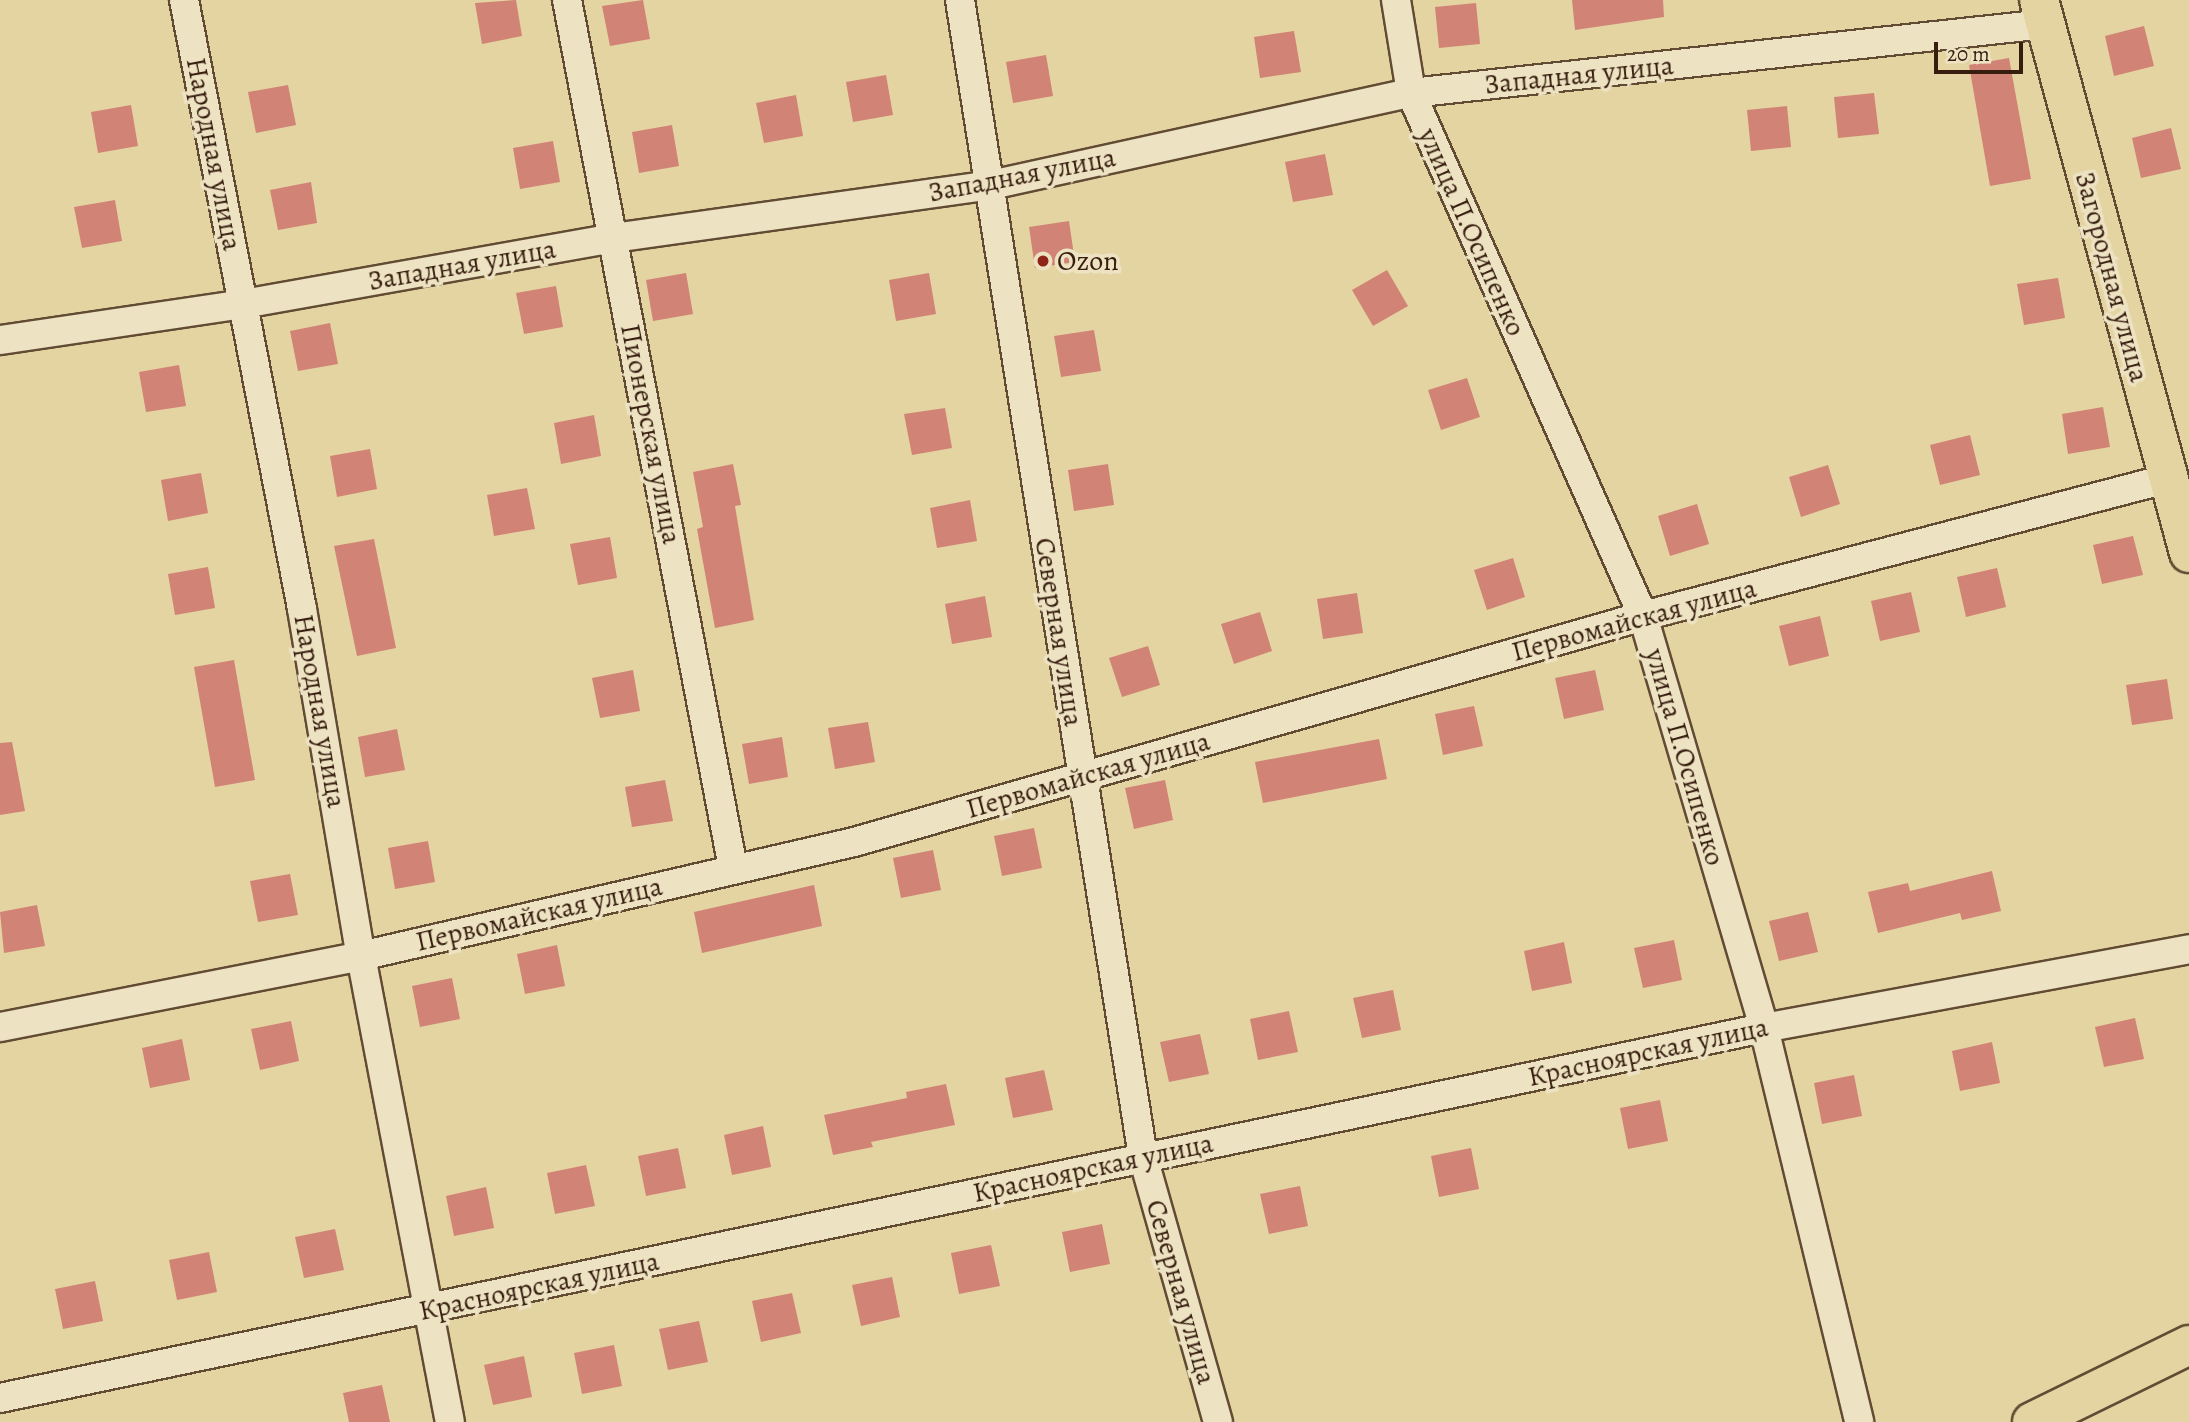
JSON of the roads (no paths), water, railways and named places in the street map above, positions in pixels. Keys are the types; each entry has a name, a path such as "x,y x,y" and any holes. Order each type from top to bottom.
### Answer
{"main road":[{"name":"Загородная улица","path":"2042,12 2166,479 2189,553"},
{"path":"2032,1422 2189,1345"}],"street":[{"name":"Народная улица","path":"184,0 302,610 361,956 450,1422"},
{"name":"Пионерская улица","path":"567,0 733,868"},
{"name":"Северная улица","path":"960,0 1143,1157 1218,1422"},
{"name":"улица П.Осипенко","path":"1396,0 1411,93 1643,616 1764,1028 1859,1422"},
{"name":"Западная улица","path":"0,340 243,303 614,238 991,185 1411,93 2042,12"},
{"name":"Первомайская улица","path":"0,1027 361,956 854,842 1643,616 2166,479"},
{"name":"Красноярская улица","path":"0,1398 1764,1028 2189,949"}],"place":[{"name":"Ozon","path":"1043,261"}]}
